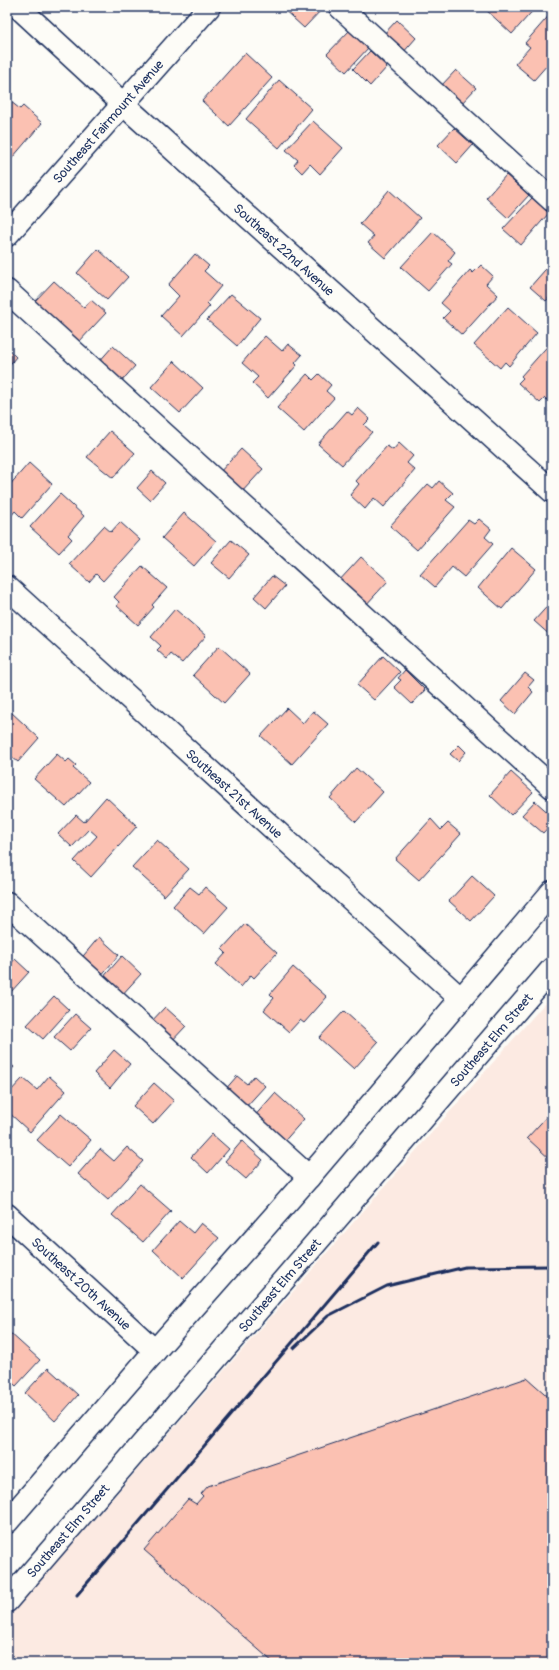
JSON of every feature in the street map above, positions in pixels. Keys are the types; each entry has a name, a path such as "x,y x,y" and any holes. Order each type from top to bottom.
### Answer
{"street":[{"name":"Southeast 22nd Avenue","path":"18,7 123,104 552,491"},
{"name":"Southeast Fairmount Avenue","path":"7,235 209,7"},
{"path":"340,7 552,200"},
{"path":"7,291 552,787"},
{"name":"Southeast 21st Avenue","path":"7,587 461,999"},
{"path":"7,1522 155,1351 309,1177 552,892"},
{"path":"7,903 309,1177"},
{"name":"Southeast Elm Street","path":"7,1601 552,969"},
{"name":"Southeast 20th Avenue","path":"7,1216 155,1351"}],"shaded area":[{"path":"552,995 552,1663 7,1663 7,1619"}],"building":[{"path":"281,7 324,7 304,28"},
{"path":"483,7 536,7 512,34"},
{"path":"552,12 552,67 548,64 534,80 515,64 530,47 525,43"},
{"path":"397,20 416,38 402,54 382,36"},
{"path":"350,30 369,47 346,72 327,54"},
{"path":"370,51 387,67 370,86 353,69"},
{"path":"245,53 272,78 229,126 202,101"},
{"path":"456,70 476,88 460,105 440,87"},
{"path":"279,80 312,109 279,148 246,119"},
{"path":"10,101 20,109 23,106 42,123 7,164 7,105"},
{"path":"313,121 343,148 320,174 310,164 302,173 294,165 298,160 286,150"},
{"path":"454,128 473,145 457,163 438,145"},
{"path":"506,175 529,195 508,218 486,198"},
{"path":"389,190 420,218 385,258 368,243 374,236 360,224"},
{"path":"532,198 549,213 521,245 503,229"},
{"path":"433,232 455,252 448,261 452,264 428,291 401,267"},
{"path":"98,249 128,277 107,300 77,273"},
{"path":"195,254 209,266 204,271 221,286 207,303 210,306 183,336 161,316 179,296 168,285"},
{"path":"552,262 552,294 546,301 530,287"},
{"path":"481,265 493,276 486,284 498,295 462,335 443,318 450,311 441,303 470,270 473,273"},
{"path":"54,281 84,308 91,300 106,313 78,343 34,302"},
{"path":"231,294 260,318 237,346 207,320"},
{"path":"508,307 537,333 509,366 505,362 500,368 474,345"},
{"path":"265,336 282,351 288,344 302,355 295,363 297,365 268,398 252,383 258,377 242,363"},
{"path":"552,341 552,394 547,400 545,398 540,403 518,383 523,378 521,376"},
{"path":"113,346 135,366 119,384 97,364"},
{"path":"7,348 16,357 7,368"},
{"path":"174,361 203,388 180,413 151,387"},
{"path":"307,374 313,380 319,374 331,385 326,391 334,398 304,432 277,408"},
{"path":"358,408 370,419 364,425 372,432 342,465 318,444 347,411 352,415"},
{"path":"110,431 135,453 113,478 87,457"},
{"path":"399,443 413,456 407,463 415,470 384,507 374,498 365,509 350,495 359,484 356,481 387,446 393,450"},
{"path":"241,449 263,469 240,494 218,474"},
{"path":"29,463 52,484 22,518 15,511 11,516 7,513 7,488"},
{"path":"152,471 165,483 150,500 137,488"},
{"path":"439,481 453,493 446,500 455,507 417,550 390,526 428,484 433,488"},
{"path":"60,494 84,516 68,535 72,539 59,553 30,527"},
{"path":"184,513 216,541 194,566 162,538"},
{"path":"479,519 491,529 485,537 493,544 464,577 452,567 435,587 420,574 468,520 474,524"},
{"path":"120,522 140,540 103,581 96,574 89,582 69,564 104,526 111,532"},
{"path":"231,540 249,555 229,578 211,563"},
{"path":"511,548 536,569 502,609 478,588"},
{"path":"361,557 388,581 364,607 337,583"},
{"path":"142,566 167,588 152,605 154,607 138,625 117,606 119,602 114,597"},
{"path":"272,576 285,586 266,608 254,597"},
{"path":"552,601 552,637 534,621"},
{"path":"175,609 206,636 182,663 171,654 167,659 157,650 161,646 151,637"},
{"path":"219,646 250,674 224,703 193,675"},
{"path":"383,656 400,672 374,700 357,685"},
{"path":"405,670 425,690 412,704 394,687 401,680 398,678"},
{"path":"525,673 534,680 528,687 533,692 515,714 501,701"},
{"path":"287,708 303,723 313,711 328,724 292,764 261,736"},
{"path":"11,712 39,738 18,762 7,753 7,717"},
{"path":"459,745 466,752 458,761 450,754"},
{"path":"57,754 66,762 69,759 76,765 73,768 89,782 66,807 34,779"},
{"path":"356,768 383,792 356,822 330,798"},
{"path":"511,772 533,792 511,815 490,795"},
{"path":"106,797 137,826 91,877 74,861 97,836 89,829 72,847 58,834 76,815 84,822"},
{"path":"535,801 552,816 552,823 543,833 522,815"},
{"path":"431,819 441,830 448,823 461,834 419,880 395,859"},
{"path":"157,840 189,869 164,896 132,867"},
{"path":"472,876 494,896 471,921 449,901"},
{"path":"190,887 199,894 205,887 228,907 204,934 173,906"},
{"path":"245,924 277,953 254,978 251,975 241,987 216,964 226,953 222,949"},
{"path":"99,937 119,955 99,978 79,961"},
{"path":"122,956 141,974 120,997 101,980"},
{"path":"15,959 29,972 10,993 7,991 7,968"},
{"path":"293,967 327,997 304,1023 300,1020 289,1032 264,1010 274,998 270,994"},
{"path":"54,996 69,1010 43,1039 27,1025"},
{"path":"165,1007 186,1026 170,1043 149,1024"},
{"path":"344,1011 378,1042 354,1069 319,1038"},
{"path":"75,1014 91,1028 70,1051 54,1037"},
{"path":"114,1050 130,1064 110,1088 94,1073"},
{"path":"7,1061 14,1067 7,1075"},
{"path":"49,1076 66,1091 30,1132 7,1111 7,1095 23,1078 37,1090"},
{"path":"237,1076 247,1084 254,1076 265,1086 244,1109 224,1091"},
{"path":"154,1083 174,1101 153,1124 133,1106"},
{"path":"275,1093 304,1119 281,1145 252,1119"},
{"path":"552,1111 552,1161 527,1138"},
{"path":"61,1114 91,1140 68,1167 37,1140"},
{"path":"212,1134 229,1149 208,1173 191,1157"},
{"path":"242,1141 263,1160 246,1179 225,1161"},
{"path":"127,1147 143,1161 108,1200 78,1174 100,1149 114,1161"},
{"path":"140,1184 171,1211 143,1242 112,1215"},
{"path":"179,1221 193,1233 201,1223 219,1238 183,1278 153,1250"},
{"path":"9,1332 40,1360 16,1386 7,1378 7,1335"},
{"path":"48,1368 78,1395 55,1421 25,1393"},
{"path":"527,1378 552,1400 552,1663 274,1663 144,1550 188,1499 196,1504 203,1496 201,1494 208,1486"}],"railway":[{"path":"77,1595 378,1242"},
{"path":"294,1348 328,1316 387,1286 465,1267 552,1266"}]}
